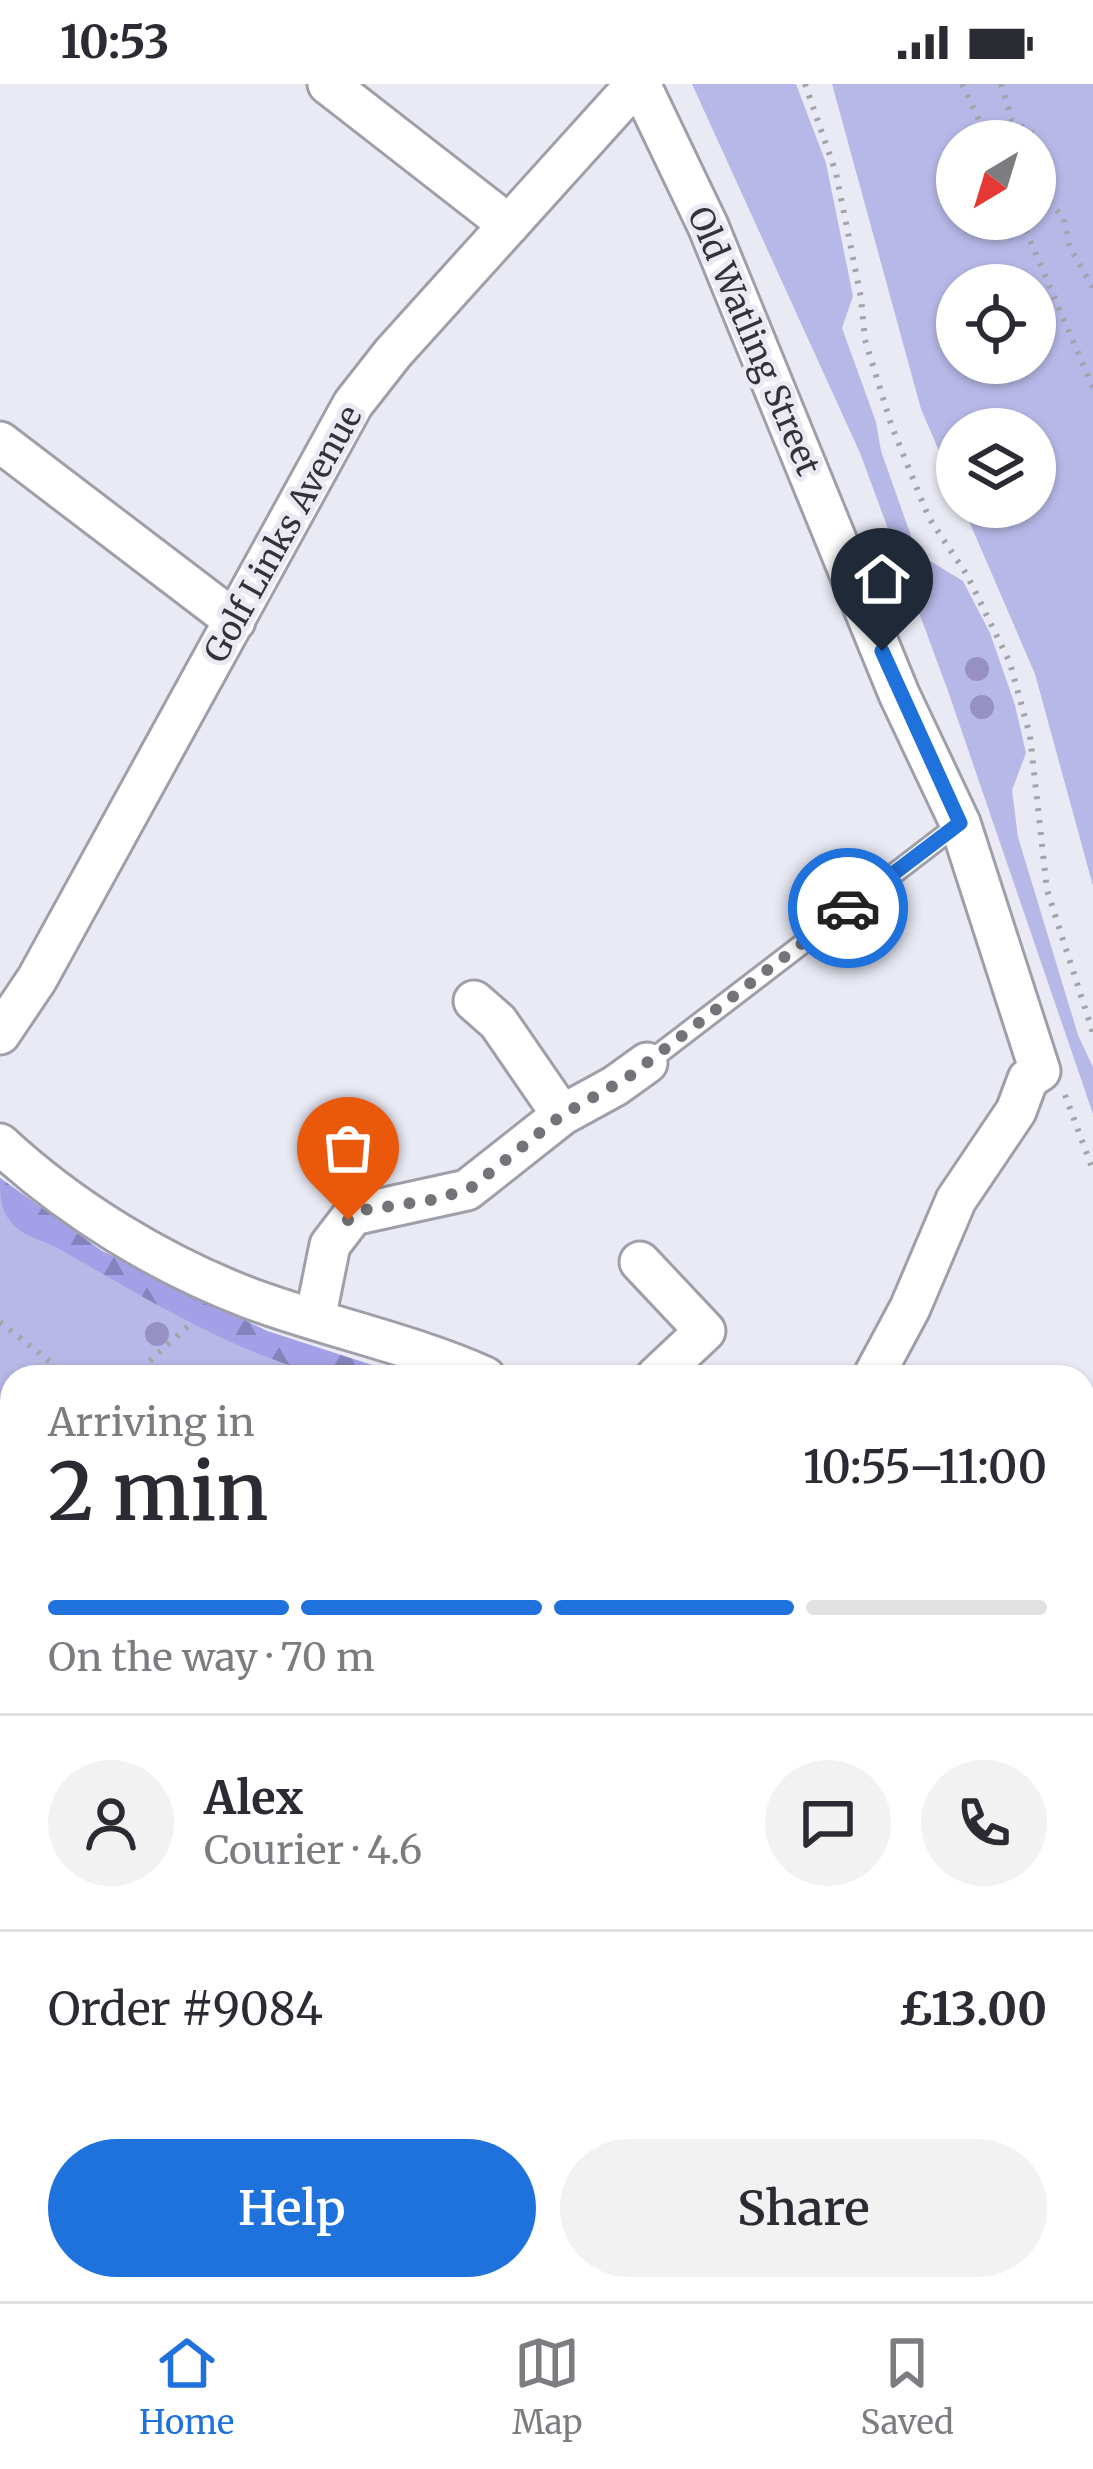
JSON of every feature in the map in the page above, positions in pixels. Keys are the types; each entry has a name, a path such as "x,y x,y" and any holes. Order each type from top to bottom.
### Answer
{"street":[{"path":"328,84 509,225"},
{"name":"Golf Links Avenue","path":"0,1034 37,979 353,404 393,353 638,84"},
{"name":"Old Watling Street","path":"638,84 708,226 899,694 960,823 1040,1071"},
{"path":"0,442 235,621"},
{"path":"475,999 498,1022 562,1115"},
{"path":"316,1319 330,1245 348,1220 364,1210 466,1190 562,1115 646,1063"},
{"path":"879,1365 910,1308 956,1200 1016,1111 1028,1079 1040,1071"},
{"path":"0,1144 63,1195 156,1253 248,1297 450,1365"},
{"path":"640,1262 705,1331 669,1365"}],"lane":[{"path":"646,1063 960,823"}],"path":[{"path":"805,84 832,157 865,340 892,427 929,518 967,575 1010,663 1030,736 1047,890 1093,1033"},
{"path":"962,84 979,120"},
{"path":"1001,84 1012,120"},
{"path":"1056,210 1063,216 1070,248 1093,288"},
{"path":"1030,240 1093,388"},
{"path":"1040,1071 1053,1064 1093,1171"},
{"path":"0,1322 51,1365"},
{"path":"145,1365 188,1326"}],"shaded area":[{"path":"692,84 796,84 826,163 853,296 842,328 876,422 881,451 917,553 963,581 990,633 1015,705 1026,753 1012,790 1018,837 1078,1035 1093,1067 1093,1114 948,691 860,453"},
{"path":"832,84 1093,84 1093,886 1035,674 972,528 1056,528 1056,408 936,408 936,444 921,409"},
{"path":"0,1178 102,1251 267,1331 370,1365 0,1365"}],"green space":[{"path":"0,1178 102,1251 267,1331 372,1365 291,1365 226,1340 21,1231 4,1211"}],"way so far":[{"path":"348,1220 364,1210 438,1199 472,1187 562,1115 627,1078 848,908"}],"route":[{"path":"848,908 960,823 882,651"}]}
